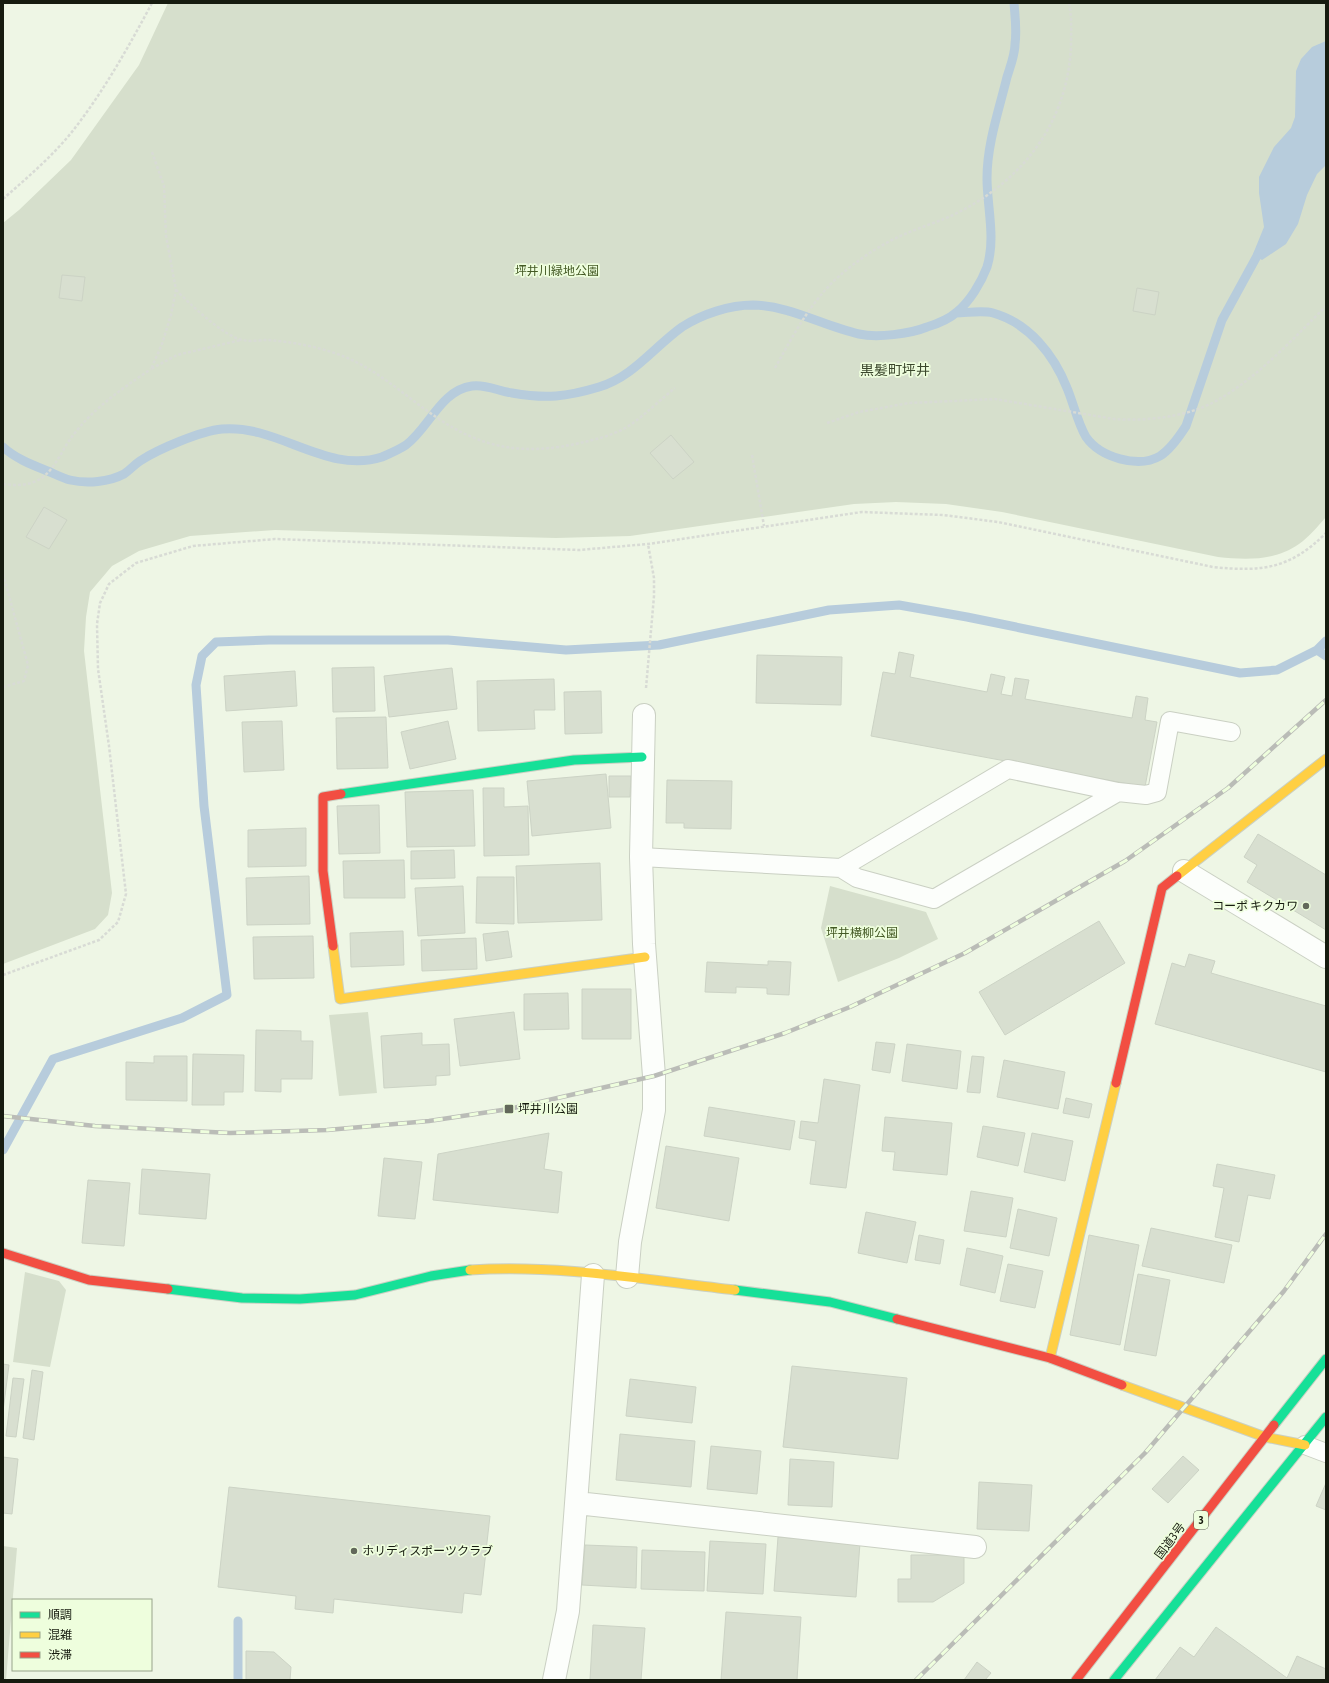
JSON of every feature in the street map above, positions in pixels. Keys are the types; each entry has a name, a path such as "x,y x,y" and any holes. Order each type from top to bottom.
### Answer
{"main road":[{"path":"642,757 574,760 322,797 322,871 340,999 645,958"},
{"path":"1050,1358 1162,888 1326,759"},
{"path":"3,1254 89,1280 242,1298 300,1299 355,1295 431,1276 471,1270 532,1269 627,1277 830,1302 1050,1358 1265,1437 1304,1445"},
{"name":"国道3号","path":"1076,1680 1326,1359"},
{"path":"1114,1680 1326,1417"}],"street":[{"path":"627,1277 630,1242 654,1110 654,1076 645,958 641,857 644,715"},
{"path":"1184,871 1326,957"},
{"path":"554,1680 568,1611 593,1275"},
{"path":"577,1503 975,1547"}],"lane":[{"path":"841,868 1008,769 1118,792 1146,795 1157,792 1170,722 1231,732"},
{"path":"641,857 841,868 857,878 934,899 1118,792"},
{"path":"1304,1445 1326,1453"}],"path":[{"path":"3,199 32,174 74,129 121,59 152,3"},
{"path":"775,368 809,308 837,278 870,253 904,234 953,215 981,200 995,191 1030,158 1049,129 1065,90 1070,57 1072,16 1069,3"},
{"path":"151,369 162,344 176,290 166,236 164,186 152,152"},
{"path":"176,290 224,331 242,340"},
{"path":"827,424 859,412 909,403 954,400 995,399 1084,414 1131,420 1151,419 1182,413 1201,408 1225,395 1249,377 1291,341 1326,306"},
{"path":"3,484 16,486 33,483 44,476 74,434 103,403 151,369 177,355 242,340 294,343 327,351 351,360 382,377 439,419 466,435 493,445 521,450 553,449 602,438 630,425 675,388"},
{"path":"752,455 764,526"},
{"path":"3,975 99,940 118,922 126,894 109,746 98,669 97,624 100,603 109,584 136,563 193,546 275,539 579,550 648,544 862,512 943,515 998,522 1213,567 1245,570 1277,566 1311,548 1326,533"},
{"path":"646,691 654,578 648,544"},
{"path":"3,574 28,665 24,681 3,687"}],"green space":[{"name":"坪井川緑地公園","path":"168,3 1326,3 1326,517 1306,538 1290,550 1280,554 1250,559 1218,557 1002,512 946,504 896,502 854,504 630,536 556,538 275,530 190,536 139,551 112,566 90,592 86,617 84,651 112,893 108,915 95,929 3,964 3,223 19,210 71,160 139,65"},
{"name":"坪井横柳公園","path":"830,886 926,912 938,939 899,958 838,982 821,928"},
{"path":"368,1012 377,1093 339,1096 329,1015"},
{"path":"25,1272 59,1281 66,1290 50,1367 13,1362"},
{"path":"3,1546 17,1548 6,1680 3,1680"}],"water":[{"path":"1326,41 1326,165 1317,174 1307,195 1298,224 1286,244 1262,260 1253,254 1264,227 1259,193 1259,177 1274,147 1291,128 1295,117 1296,71 1301,59 1312,47"}],"building":[{"path":"62,275 85,277 82,301 59,298"},
{"path":"1137,288 1159,292 1155,315 1133,311"},
{"path":"671,435 694,462 673,479 650,453"},
{"path":"44,507 67,520 49,549 26,537"},
{"path":"899,652 914,655 910,677 987,692 991,674 1005,677 1001,694 1012,696 1015,678 1029,680 1025,699 1132,718 1136,696 1148,698 1145,720 1157,722 1145,787 871,736 883,672 895,674"},
{"path":"757,655 842,657 841,705 756,703"},
{"path":"374,667 375,711 333,712 332,668"},
{"path":"452,668 457,709 389,717 384,676"},
{"path":"295,671 297,706 226,711 224,676"},
{"path":"554,679 555,710 534,710 535,729 478,731 477,681"},
{"path":"601,691 602,733 565,734 564,692"},
{"path":"386,717 388,768 337,769 336,718"},
{"path":"282,721 284,770 244,772 242,722"},
{"path":"448,721 456,759 410,769 401,732"},
{"path":"606,774 611,828 532,836 527,781"},
{"path":"609,776 631,776 630,797 609,797"},
{"path":"667,780 732,781 731,829 684,828 684,823 666,823"},
{"path":"483,788 504,788 504,807 528,806 529,855 484,856"},
{"path":"473,790 475,846 407,847 405,792"},
{"path":"379,805 380,853 339,854 337,806"},
{"path":"306,828 306,866 248,867 248,830"},
{"name":"コーポ キクカワ","path":"1258,834 1326,875 1326,930 1247,882 1257,865 1244,857"},
{"path":"454,850 455,878 411,879 411,851"},
{"path":"404,860 405,898 344,898 343,861"},
{"path":"600,863 602,920 518,923 516,866"},
{"path":"309,876 310,924 247,925 246,878"},
{"path":"477,877 514,877 514,924 476,923"},
{"path":"463,886 465,933 418,936 415,888"},
{"path":"1099,921 1125,963 1005,1035 979,992"},
{"path":"403,931 404,965 351,967 350,933"},
{"path":"508,931 512,957 486,961 483,934"},
{"path":"313,936 314,978 254,979 253,937"},
{"path":"476,938 477,969 422,971 421,940"},
{"path":"1189,954 1215,961 1211,973 1326,1006 1326,1072 1155,1024 1172,963 1185,967"},
{"path":"768,961 791,962 789,995 767,994 767,988 736,987 736,993 705,992 707,962 768,965"},
{"path":"582,989 631,989 631,1039 582,1039"},
{"path":"568,993 569,1029 524,1030 524,994"},
{"path":"514,1012 520,1059 460,1066 454,1019"},
{"path":"256,1030 301,1031 301,1041 313,1041 312,1079 281,1079 281,1092 255,1091"},
{"path":"422,1033 422,1045 449,1044 450,1075 436,1076 436,1085 384,1088 381,1036"},
{"path":"876,1042 895,1044 890,1073 872,1070"},
{"path":"907,1044 961,1051 957,1089 902,1081"},
{"path":"193,1054 244,1055 243,1092 224,1092 224,1105 192,1105"},
{"path":"154,1056 187,1056 187,1101 126,1100 126,1062 154,1063"},
{"path":"972,1056 984,1057 980,1093 967,1092"},
{"path":"1004,1060 1065,1072 1058,1109 997,1097"},
{"path":"824,1079 860,1085 846,1188 810,1184 816,1141 799,1138 801,1121 818,1123"},
{"path":"1066,1098 1092,1104 1089,1118 1063,1113"},
{"path":"709,1107 795,1121 790,1150 704,1136"},
{"path":"885,1117 952,1123 947,1175 893,1170 895,1152 882,1151"},
{"path":"983,1126 1025,1133 1018,1166 977,1157"},
{"path":"549,1133 544,1169 562,1172 558,1213 433,1200 438,1154"},
{"path":"1032,1133 1073,1141 1065,1181 1024,1172"},
{"path":"666,1146 739,1158 729,1221 656,1208"},
{"path":"384,1158 422,1162 415,1219 378,1216"},
{"path":"1217,1164 1275,1175 1270,1199 1248,1195 1239,1242 1215,1237 1224,1188 1213,1186"},
{"path":"142,1169 210,1174 206,1219 139,1214"},
{"path":"88,1180 130,1183 124,1246 82,1243"},
{"path":"971,1191 1013,1198 1006,1237 964,1231"},
{"path":"1018,1209 1057,1218 1049,1256 1010,1248"},
{"path":"866,1212 916,1222 907,1263 858,1253"},
{"path":"1151,1228 1232,1245 1224,1283 1142,1266"},
{"path":"919,1235 944,1240 940,1264 915,1260"},
{"path":"1089,1235 1139,1245 1120,1345 1070,1335"},
{"path":"967,1248 1003,1256 995,1293 960,1285"},
{"path":"1008,1264 1043,1271 1035,1308 1000,1301"},
{"path":"1138,1274 1170,1280 1156,1356 1124,1350"},
{"path":"3,1364 9,1365 3,1411"},
{"path":"792,1366 907,1378 898,1459 783,1447"},
{"path":"32,1370 43,1372 34,1440 23,1438"},
{"path":"13,1378 24,1379 16,1437 6,1436"},
{"path":"630,1379 696,1387 692,1423 626,1416"},
{"path":"620,1434 695,1441 691,1487 616,1480"},
{"path":"711,1446 761,1451 757,1494 707,1489"},
{"path":"1183,1456 1199,1470 1168,1503 1152,1489"},
{"path":"3,1457 18,1459 12,1514 3,1513"},
{"path":"790,1459 834,1462 832,1507 788,1505"},
{"path":"979,1482 1032,1485 1029,1531 977,1529"},
{"path":"1326,1483 1326,1510 1316,1506"},
{"name":"ホリディスポーツクラブ","path":"229,1487 490,1516 481,1595 464,1593 462,1613 334,1599 333,1613 295,1609 296,1596 218,1587"},
{"path":"778,1537 860,1543 856,1597 774,1591"},
{"path":"710,1541 766,1544 763,1594 707,1591"},
{"path":"585,1545 637,1547 636,1588 582,1585"},
{"path":"642,1550 705,1552 704,1591 641,1589"},
{"path":"911,1555 964,1555 964,1583 933,1602 898,1602 898,1579 911,1579"},
{"path":"726,1612 801,1617 797,1680 721,1680"},
{"path":"593,1625 645,1628 641,1680 590,1680"},
{"path":"1216,1627 1287,1678 1297,1656 1326,1669 1326,1680 1155,1680 1180,1647 1194,1657"},
{"path":"246,1651 274,1652 291,1667 290,1680 246,1680"},
{"path":"977,1662 991,1673 985,1680 964,1680"}],"waterway":[{"path":"3,447 18,458 34,465 67,479 84,482 98,482 118,477 148,456 168,446 203,433 222,429 243,430 263,434 322,455 342,460 362,461 382,457 406,445 422,429 444,402 461,389 472,386 482,386 524,395 556,396 599,387 633,369 682,327 698,318 716,311 744,305 767,306 781,309 859,334 875,336 903,333 939,323 962,308 971,297 985,273 990,256 991,234 987,189 989,153 994,127 1014,52 1016,39 1014,3"},
{"path":"956,313 993,313 1018,324 1029,332 1047,352 1062,376 1083,432 1092,444 1100,450 1120,459 1131,461 1151,460 1168,450 1186,426 1222,320 1263,245"},
{"path":"3,1150 53,1059 182,1018 227,995 204,806 196,685 202,656 216,642 269,640 448,640 566,650 659,645 829,610 899,605 967,617 1240,673 1277,670 1317,650 1326,641"},
{"path":"1317,650 1326,656"},
{"path":"238,1621 238,1680"}],"railway":[{"path":"3,1116 95,1126 230,1133 327,1130 429,1121 509,1109 654,1076 785,1033 850,1007 965,953 1125,861 1228,788 1326,700"},
{"path":"916,1680 1145,1453 1284,1291 1326,1234"}],"traffic: fast":[{"path":"341,794 574,760 642,757"},
{"path":"168,1289 242,1298 300,1299 355,1295 431,1276 470,1270"},
{"path":"735,1290 830,1302 897,1319"},
{"path":"1274,1425 1326,1359"},
{"path":"1114,1680 1326,1417"}],"traffic: slow":[{"path":"1177,876 1326,759"},
{"path":"333,946 340,999 645,957"},
{"path":"1050,1358 1116,1083"},
{"path":"470,1270 536,1269 569,1271 735,1290"},
{"path":"1122,1385 1265,1437 1305,1445"}],"traffic: jam":[{"path":"333,946 323,871 323,797 341,794"},
{"path":"1116,1083 1162,888 1177,876"},
{"path":"3,1253 89,1280 168,1289"},
{"path":"897,1319 1050,1358 1122,1385"},
{"path":"1076,1680 1274,1425"}],"place":[{"name":"コーポ キクカワ","path":"1306,906"},
{"name":"坪井川公園","path":"509,1109"},
{"name":"ホリディスポーツクラブ","path":"354,1551"}],"district":[{"name":"黒髪町坪井","path":"895,370"}]}
